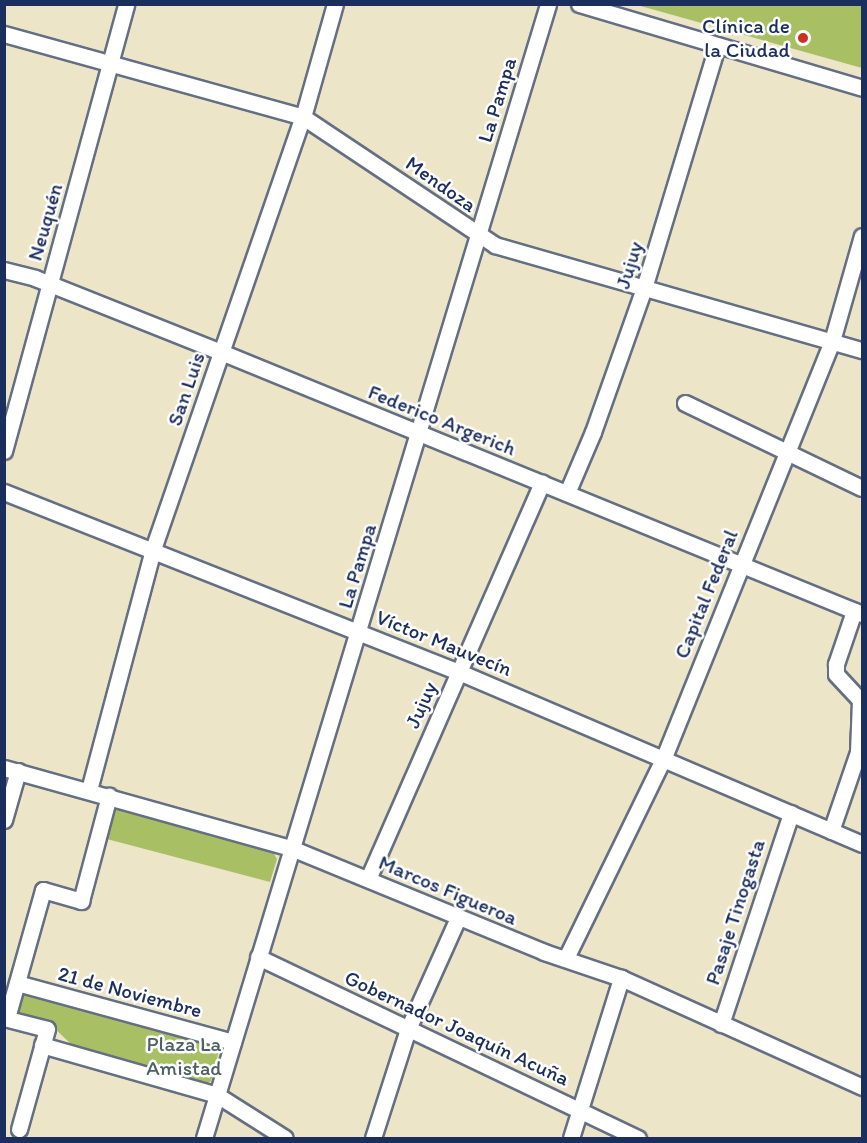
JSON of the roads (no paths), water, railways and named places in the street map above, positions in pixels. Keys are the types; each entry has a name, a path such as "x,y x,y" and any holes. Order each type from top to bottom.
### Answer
{"street":[{"name":"Neuquén","path":"4,451 126,4"},
{"name":"San Luis","path":"89,790 153,549 303,117 334,4"},
{"name":"La Pampa","path":"204,1138 548,4"},
{"path":"579,4 862,88"},
{"name":"Mendoza","path":"4,34 303,117 477,236 495,245 862,350"},
{"name":"Jujuy","path":"567,493 593,432 644,288 717,46"},
{"name":"Capital Federal","path":"566,958 664,757 740,564 832,341 862,236"},
{"name":"Federico Argerich","path":"4,270 49,284 221,352 858,612"},
{"path":"685,403 862,488"},
{"name":"Jujuy","path":"368,879 542,483"},
{"name":"Víctor Mauvecín","path":"4,492 359,630 664,757 862,844"},
{"path":"831,831 858,752 860,700 836,674 836,664 858,612"},
{"path":"4,820 11,769"},
{"name":"Marcos Figueroa","path":"11,769 291,848 458,918 621,978 862,1087"},
{"path":"19,1130 47,1029 6,1018 43,890 81,901 109,796"},
{"name":"Pasaje Tinogasta","path":"721,1024 791,813"},
{"path":"373,1138 408,1029 458,918"},
{"name":"Gobernador Joaquín Acuña","path":"258,957 638,1138"},
{"path":"571,1138 621,978"},
{"name":"21 de Noviembre","path":"17,983 233,1042"},
{"path":"42,1045 217,1095 285,1138"}],"place":[{"name":"Clínica de la Ciudad","path":"803,38"}],"park label":[{"name":"Plaza La Amistad","path":"184,1056"}]}
